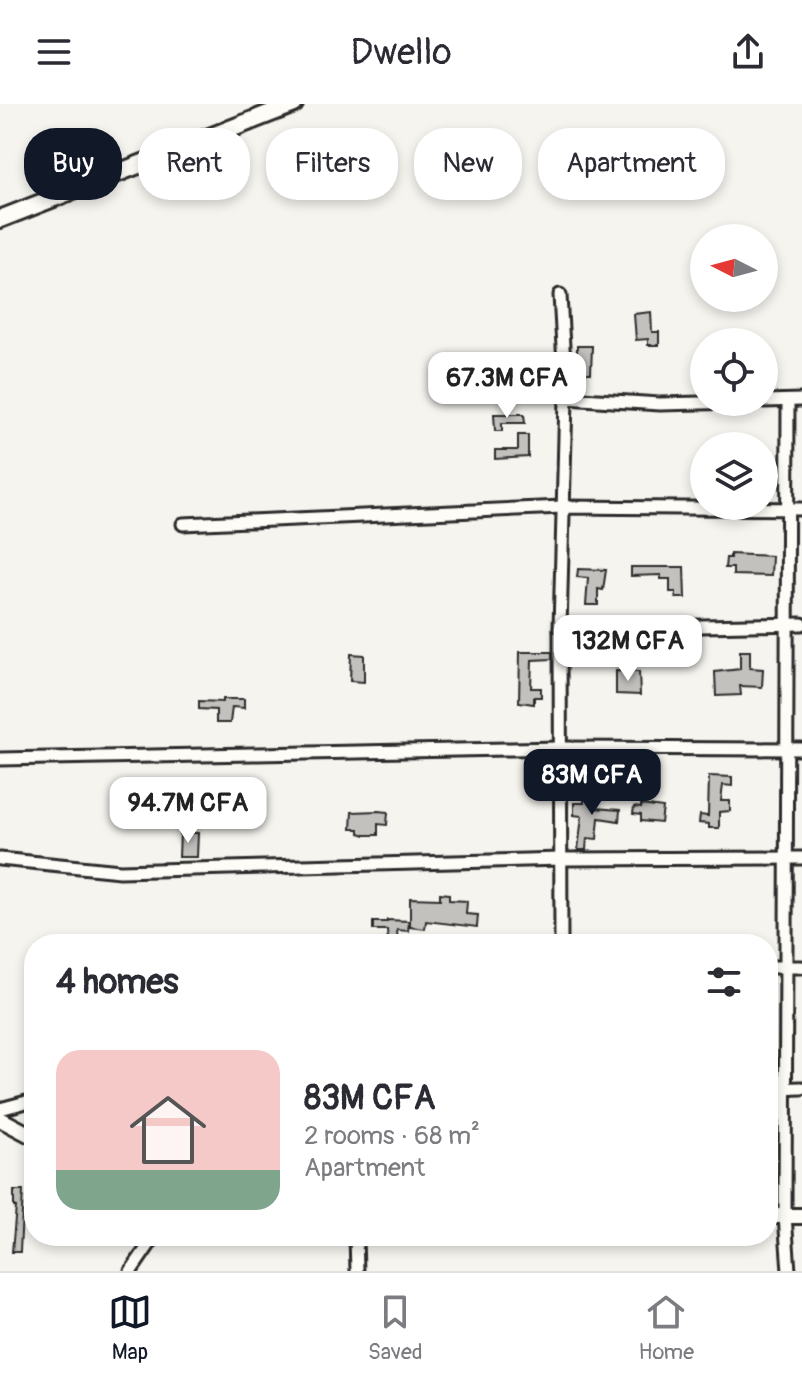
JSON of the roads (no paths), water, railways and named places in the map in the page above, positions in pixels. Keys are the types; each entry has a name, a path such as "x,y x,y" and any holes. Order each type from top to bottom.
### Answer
{"main road":[{"path":"0,219 294,104"}],"street":[{"path":"560,295 566,398 560,629 561,934"},
{"path":"566,398 690,403"},
{"path":"778,401 802,400"},
{"path":"788,401 785,1216 789,1271"},
{"path":"183,524 563,507 802,509"},
{"path":"560,629 802,624"},
{"path":"0,759 560,748 802,749"},
{"path":"0,859 120,871 561,859 802,858"},
{"path":"778,967 802,967"},
{"path":"778,1088 802,1088"},
{"path":"0,1109 24,1103"},
{"path":"0,1119 24,1132"},
{"path":"778,1216 802,1216"},
{"path":"131,1271 148,1246"},
{"path":"356,1246 357,1271"}]}
